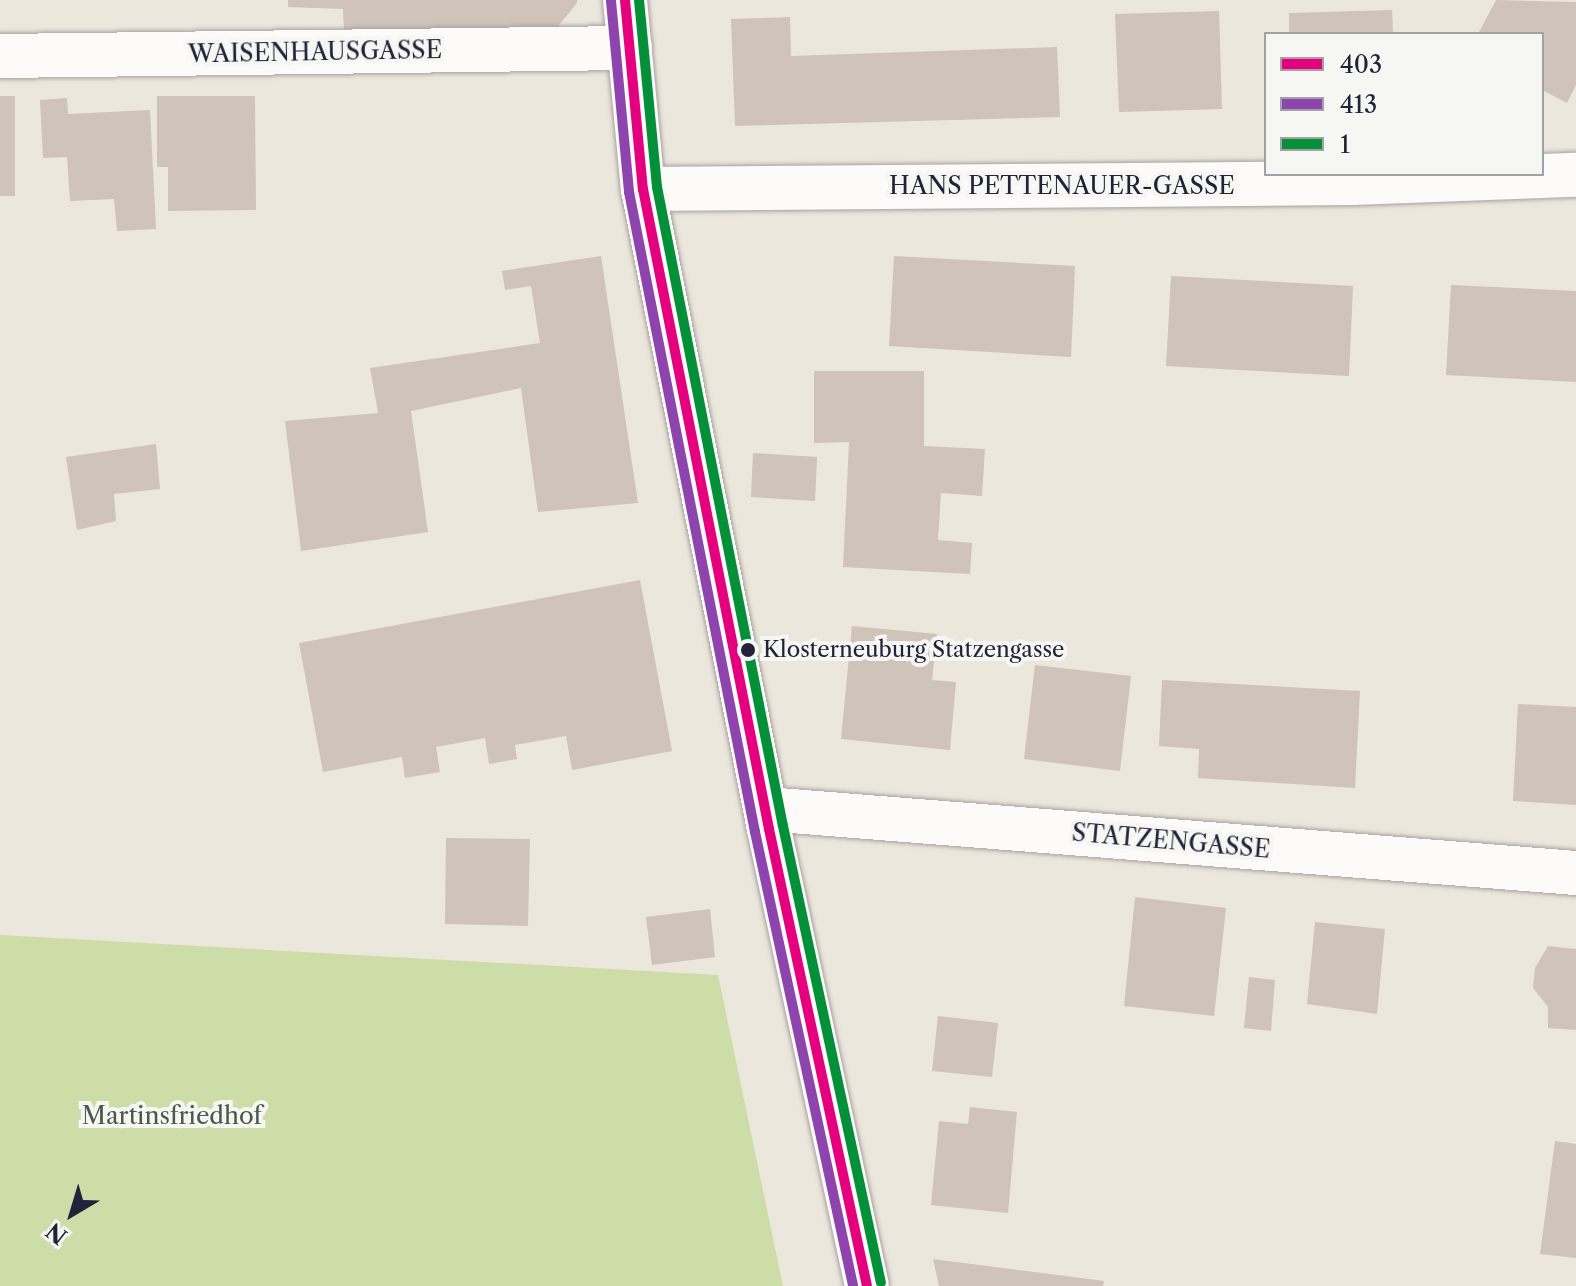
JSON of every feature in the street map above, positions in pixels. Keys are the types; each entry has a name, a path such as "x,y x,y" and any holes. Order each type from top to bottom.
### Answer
{"street":[{"path":"625,0 643,189 766,809 867,1286"},
{"name":"WAISENHAUSGASSE","path":"0,56 630,48"},
{"name":"HANS PETTENAUER-GASSE","path":"643,189 1353,183 1576,175"},
{"name":"STATZENGASSE","path":"766,809 1576,873"}],"green space":[{"name":"Martinsfriedhof","path":"0,935 718,975 783,1286 0,1286"}],"building":[{"path":"288,0 577,0 577,3 555,30 344,29 343,9 288,7"},
{"path":"1496,0 1576,2 1576,85 1567,103 1544,91 1544,32 1479,32"},
{"path":"1392,10 1393,32 1289,32 1289,13"},
{"path":"1219,11 1222,109 1119,112 1115,14"},
{"path":"790,17 791,56 1057,47 1060,117 735,126 731,19"},
{"path":"0,96 15,96 15,196 0,196"},
{"path":"157,96 255,96 256,210 168,211 168,167 157,167"},
{"path":"67,98 68,114 150,110 156,229 117,231 114,199 70,201 67,157 43,158 40,100"},
{"path":"601,256 638,503 538,512 521,388 411,411 428,532 301,551 285,421 378,413 370,368 540,343 531,286 505,290 502,271"},
{"path":"894,256 1075,266 1071,357 889,346"},
{"path":"1171,276 1353,286 1349,376 1166,366"},
{"path":"1451,285 1576,291 1576,382 1446,375"},
{"path":"814,371 924,371 924,446 985,449 982,496 941,493 938,540 972,543 970,574 843,567 849,442 814,443"},
{"path":"156,444 160,489 114,494 116,521 77,530 66,457"},
{"path":"753,453 817,457 815,501 751,497"},
{"path":"640,580 672,751 572,770 566,736 515,745 517,759 489,764 485,738 436,747 440,772 405,778 402,757 323,772 299,643"},
{"path":"852,626 937,634 932,680 956,682 950,750 841,739"},
{"path":"1035,665 1131,676 1120,771 1024,759"},
{"path":"1162,680 1360,691 1355,788 1198,778 1199,749 1159,746"},
{"path":"1518,704 1576,707 1576,805 1513,801"},
{"path":"446,838 530,839 528,926 445,924"},
{"path":"1135,897 1226,908 1214,1016 1124,1006"},
{"path":"710,909 715,957 652,965 646,917"},
{"path":"1315,922 1385,929 1377,1014 1307,1004"},
{"path":"1548,946 1576,949 1576,1030 1548,1028 1548,1007 1533,988 1535,968"},
{"path":"1249,977 1275,980 1271,1031 1244,1028"},
{"path":"938,1016 998,1023 992,1077 932,1071"},
{"path":"970,1107 1017,1112 1008,1213 931,1205 939,1121 968,1124"},
{"path":"1555,1141 1576,1144 1576,1258 1540,1254"},
{"path":"933,1259 1104,1281 1103,1286 939,1286"}],"transit line":[{"name":"403","path":"625,0 643,189 769,829 867,1286"},
{"name":"1","path":"639,0 657,187 783,826 881,1283"},
{"name":"413","path":"611,1 629,192 755,832 853,1286"}],"place":[{"name":"Klosterneuburg Statzengasse","path":"748,650"}]}
